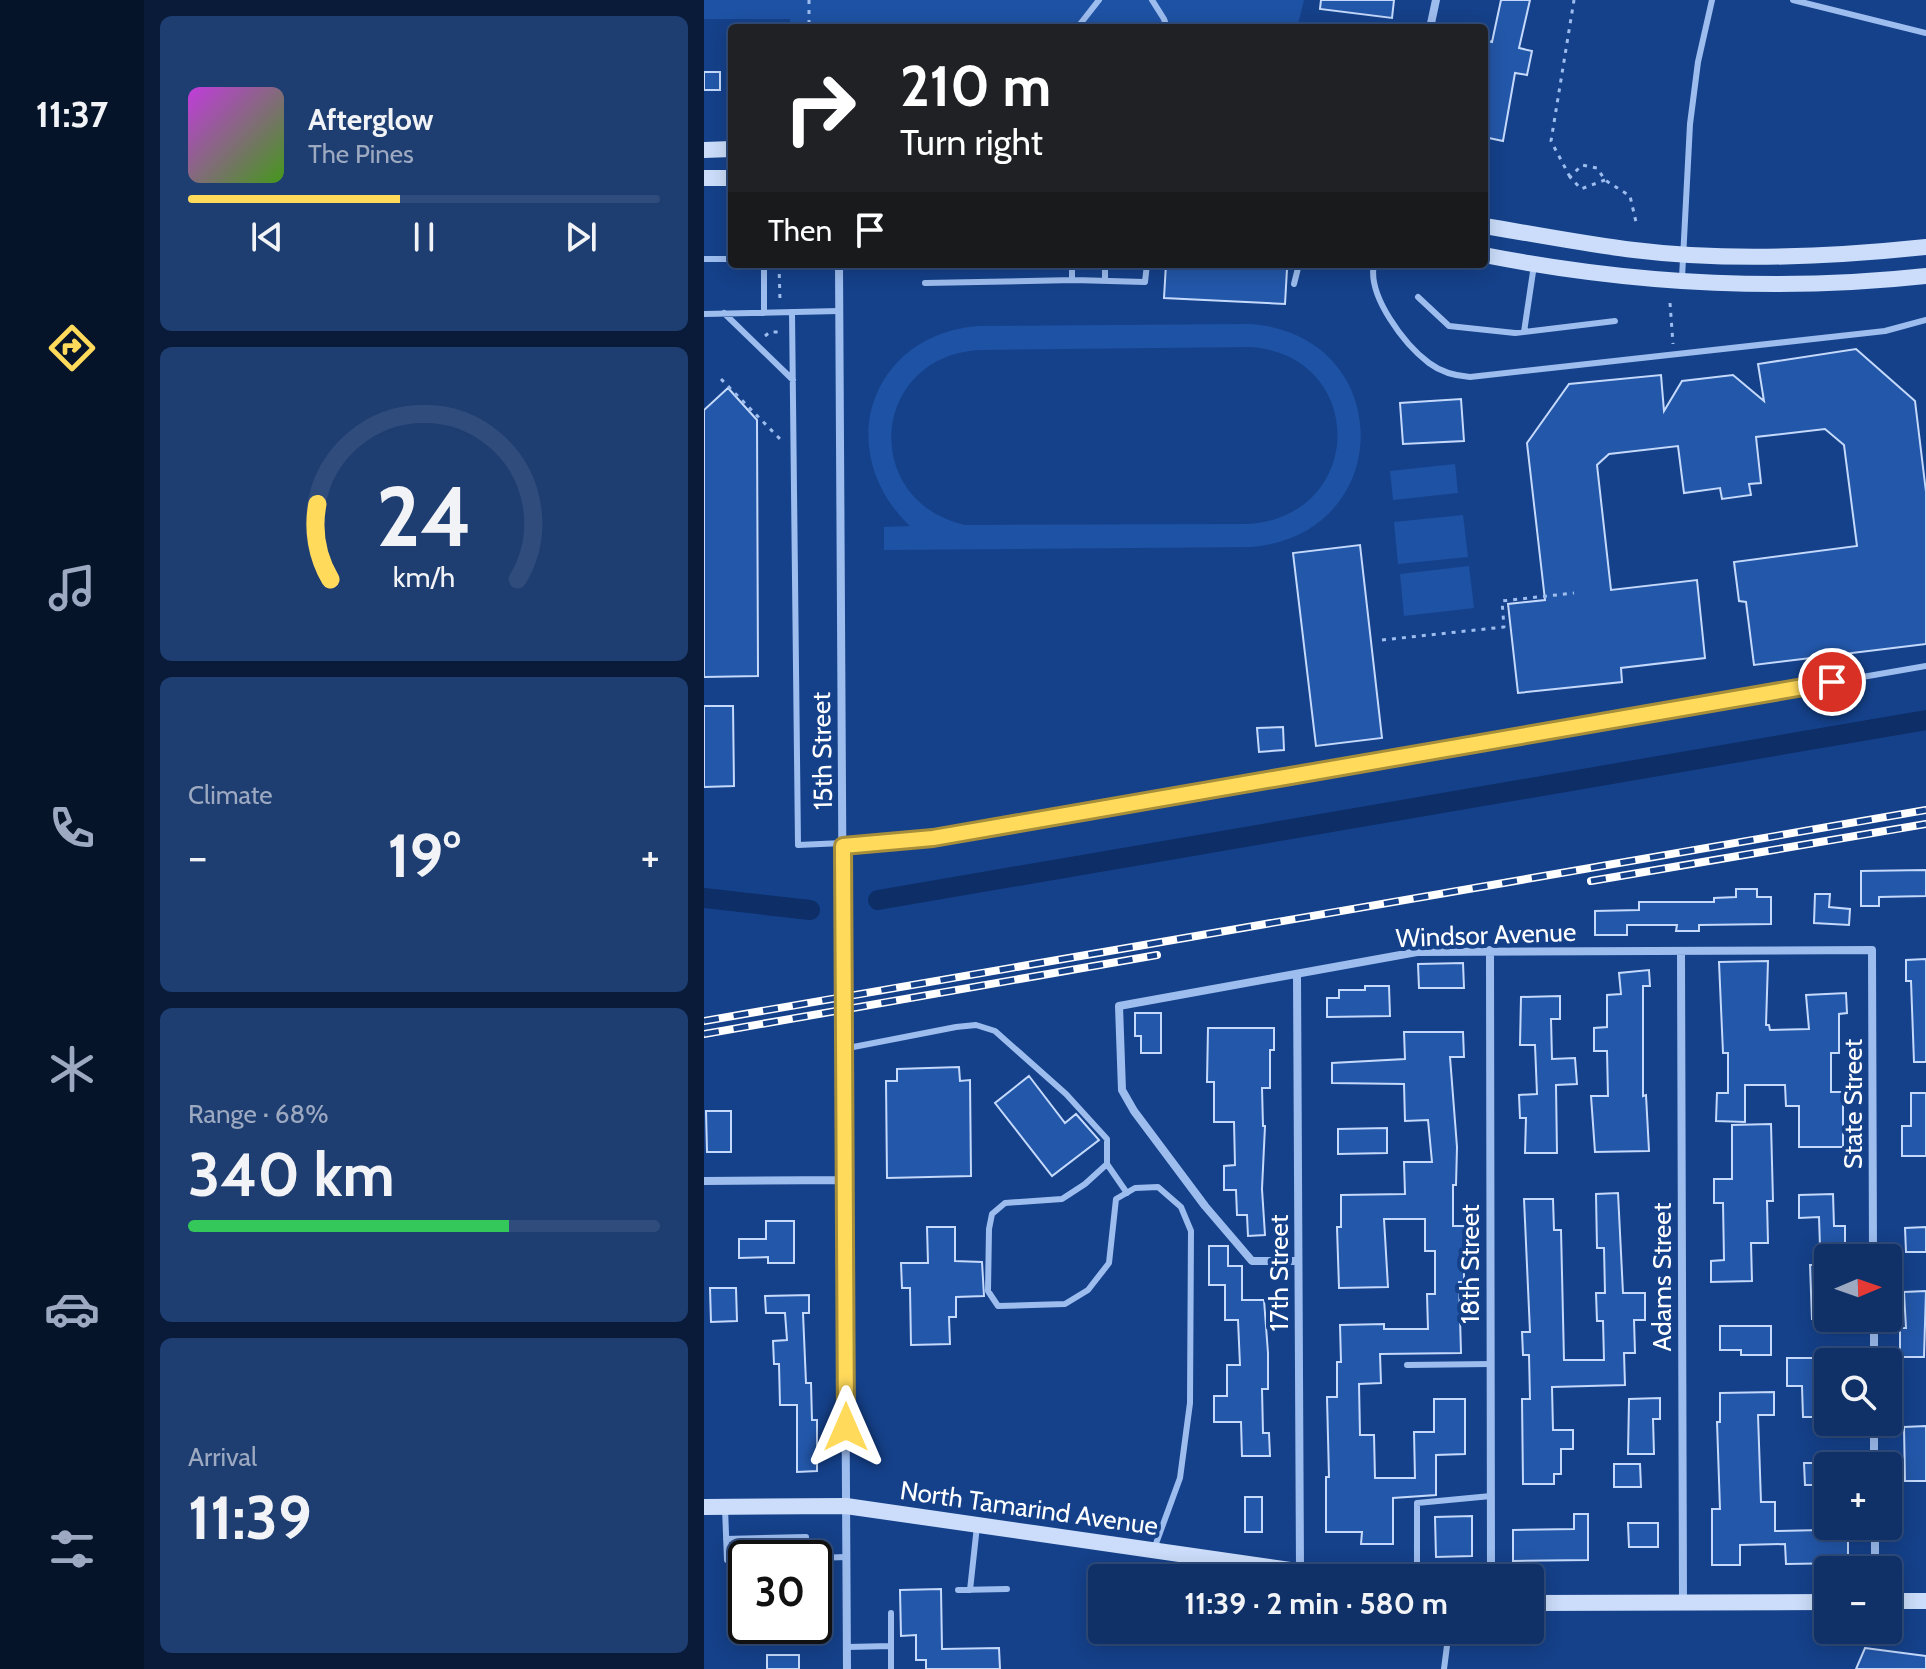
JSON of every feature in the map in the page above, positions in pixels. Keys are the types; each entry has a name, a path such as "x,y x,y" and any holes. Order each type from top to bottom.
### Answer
{"street":[{"path":"1431,24 1436,0"},
{"path":"704,150 728,149"},
{"path":"704,178 728,178"},
{"path":"1488,227 1636,250 1683,253 1804,255 1926,247"},
{"path":"1488,256 1682,279 1822,283 1926,276"},
{"name":"15th Street","path":"839,268 847,1669"},
{"name":"18th Street","path":"1490,950 1491,1564"},
{"name":"Windsor Avenue","path":"1298,1261 1252,1261 1205,1206 1134,1111 1122,1090 1119,1006 1417,952 1872,950"},
{"name":"State Street","path":"1872,950 1873,1244"},
{"name":"Adams Street","path":"1681,952 1683,1602"},
{"name":"17th Street","path":"1297,974 1300,1564"},
{"path":"704,1181 844,1180"},
{"name":"North Tamarind Avenue","path":"704,1507 846,1506 1251,1564"},
{"path":"1902,1601 1926,1601"},
{"path":"1544,1603 1814,1602"}],"lane":[{"path":"1080,24 1099,0"},
{"path":"1152,0 1165,24"},
{"path":"1682,279 1690,124 1698,62 1712,0"},
{"path":"1793,0 1926,33"},
{"path":"704,259 728,259"},
{"path":"1524,332 1535,263"},
{"path":"764,268 764,313"},
{"path":"1072,268 1072,280"},
{"path":"1105,268 1105,281"},
{"path":"925,283 1145,282 1147,268"},
{"path":"1294,284 1298,268"},
{"path":"1373,268 1378,297 1399,331 1430,364 1454,375 1470,377 1885,331 1926,320"},
{"path":"1418,297 1449,326 1524,332 1615,321"},
{"path":"704,314 839,311"},
{"path":"792,312 798,845 933,838 1926,666"},
{"path":"724,313 793,381"},
{"path":"843,1049 956,1027 976,1025 995,1031 1066,1094 1107,1139 1107,1164 1127,1193"},
{"path":"1107,1164 1062,1199 1005,1203 992,1214 988,1291 998,1306 1065,1304 1088,1290 1109,1263 1116,1199 1135,1188 1158,1187 1181,1207 1191,1231 1190,1403 1180,1478 1154,1550"},
{"path":"1407,1365 1491,1364"},
{"path":"1417,1564 1417,1503 1491,1496"},
{"path":"725,1507 727,1560"},
{"path":"970,1590 977,1525"},
{"path":"726,1539 806,1537 806,1540"},
{"path":"832,1557 847,1557"},
{"path":"958,1590 1007,1589"},
{"path":"891,1613 891,1669"},
{"path":"1444,1669 1447,1644"},
{"path":"847,1647 891,1646"}],"path":[{"path":"809,0 809,24"},
{"path":"1574,0 1551,141 1570,177 1581,189 1605,180"},
{"path":"1570,177 1582,165 1597,168 1605,180 1630,196 1636,222"},
{"path":"779,268 780,312"},
{"path":"1670,303 1673,344"},
{"path":"721,379 781,440"},
{"path":"1382,640 1504,627 1502,601 1574,593"}],"shaded area":[{"path":"704,0 1304,0 1298,24 790,24 790,19 704,19"},
{"path":"1250,324 1298,336 1333,361 1354,396 1361,435 1354,474 1334,508 1299,534 1251,547 884,550 884,527 910,526 886,497 872,465 868,433 874,402 888,374 910,351 941,334 978,326","holes":["1250,347 1288,356 1315,376 1332,404 1338,434 1332,465 1316,493 1289,514 1251,524 965,525 931,511 908,489 894,461 892,432 899,403 916,377 942,359 978,350"]},
{"path":"1455,464 1458,493 1393,500 1390,471"},
{"path":"1463,515 1468,557 1398,564 1394,522"},
{"path":"1469,566 1474,608 1404,616 1400,574"}],"building":[{"path":"1321,0 1394,0 1392,18 1320,9"},
{"path":"1501,0 1530,0 1519,48 1532,51 1527,75 1515,73 1503,141 1488,138 1488,41 1492,42"},
{"path":"704,72 720,72 720,90 704,90"},
{"path":"1166,268 1287,269 1285,304 1164,298"},
{"path":"1856,349 1915,401 1926,492 1926,644 1754,665 1746,602 1739,601 1734,562 1857,546 1844,445 1825,429 1756,437 1761,483 1749,484 1751,495 1722,499 1720,488 1684,493 1678,446 1609,454 1597,465 1611,590 1697,580 1705,658 1621,668 1622,682 1518,693 1508,604 1545,600 1527,443 1569,384 1661,375 1664,411 1682,381 1733,375 1764,401 1758,364"},
{"path":"728,388 757,420 758,676 704,677 704,410"},
{"path":"1461,399 1464,441 1403,444 1400,403"},
{"path":"1360,545 1382,738 1316,746 1293,553"},
{"path":"704,706 733,706 734,786 704,787"},
{"path":"1283,727 1284,750 1259,752 1257,728"},
{"path":"1926,870 1926,896 1879,897 1879,906 1861,906 1861,871"},
{"path":"1736,889 1757,889 1757,897 1771,897 1771,924 1699,925 1699,931 1676,931 1677,925 1627,925 1627,935 1595,935 1595,911 1639,910 1639,902 1714,902 1714,898 1736,897"},
{"path":"1815,894 1830,894 1829,907 1850,909 1849,925 1814,923"},
{"path":"1926,959 1926,1062 1914,1062 1911,981 1906,981 1906,960"},
{"path":"1768,961 1766,1025 1770,1030 1809,1029 1806,995 1846,993 1847,1013 1839,1014 1839,1053 1831,1053 1831,1092 1843,1092 1843,1147 1799,1147 1799,1106 1786,1106 1785,1085 1745,1085 1745,1122 1716,1121 1717,1093 1728,1093 1728,1053 1723,1053 1719,962"},
{"path":"1463,963 1464,988 1419,988 1418,964"},
{"path":"1649,970 1650,986 1643,986 1643,1096 1646,1095 1649,1151 1595,1152 1591,1096 1608,1096 1607,1051 1594,1051 1594,1028 1607,1027 1607,995 1621,994 1619,973"},
{"path":"1365,986 1389,986 1390,1016 1327,1017 1327,998 1339,998 1339,990 1365,990"},
{"path":"1560,996 1560,1019 1551,1019 1552,1059 1575,1058 1577,1084 1556,1085 1557,1153 1525,1153 1526,1118 1520,1118 1519,1095 1537,1094 1535,1045 1520,1045 1521,997"},
{"path":"1135,1013 1161,1013 1161,1053 1141,1053 1141,1036 1135,1036"},
{"path":"1208,1028 1274,1028 1274,1050 1270,1050 1270,1088 1262,1088 1265,1235 1248,1236 1247,1215 1237,1215 1236,1190 1224,1190 1224,1166 1235,1165 1234,1122 1214,1122 1214,1082 1207,1082"},
{"path":"1404,1032 1463,1032 1464,1057 1450,1057 1457,1147 1453,1226 1464,1226 1464,1282 1459,1282 1461,1353 1380,1354 1381,1383 1359,1384 1360,1435 1374,1435 1375,1478 1415,1478 1414,1432 1434,1432 1434,1399 1465,1399 1465,1454 1436,1455 1436,1495 1393,1498 1393,1544 1361,1544 1362,1532 1326,1532 1326,1477 1329,1477 1327,1397 1337,1397 1337,1362 1341,1362 1340,1325 1384,1324 1384,1329 1428,1329 1427,1294 1435,1294 1435,1251 1425,1251 1425,1219 1384,1219 1388,1287 1339,1288 1337,1227 1341,1227 1341,1195 1405,1194 1404,1162 1432,1162 1428,1120 1405,1121 1404,1084 1332,1083 1332,1063 1405,1059"},
{"path":"959,1067 960,1081 970,1080 971,1176 887,1178 886,1081 897,1081 897,1069"},
{"path":"1029,1076 1065,1123 1076,1114 1099,1140 1052,1176 995,1103"},
{"path":"1911,1093 1926,1093 1926,1156 1902,1156 1902,1126 1911,1126"},
{"path":"706,1111 731,1111 731,1152 707,1152"},
{"path":"1771,1124 1773,1201 1767,1201 1768,1243 1751,1243 1752,1281 1711,1282 1711,1261 1724,1260 1723,1203 1714,1203 1714,1179 1732,1179 1732,1125"},
{"path":"1387,1128 1387,1153 1338,1154 1338,1129"},
{"path":"1618,1193 1623,1293 1645,1293 1645,1320 1634,1320 1635,1353 1624,1353 1625,1385 1552,1387 1553,1430 1573,1430 1573,1449 1561,1449 1561,1474 1554,1474 1554,1484 1523,1484 1522,1399 1530,1399 1529,1355 1523,1355 1522,1332 1530,1332 1524,1199 1553,1199 1554,1230 1561,1230 1564,1360 1604,1360 1603,1321 1597,1321 1596,1293 1605,1293 1604,1248 1597,1248 1596,1194"},
{"path":"1833,1194 1834,1226 1845,1226 1845,1244 1820,1244 1819,1217 1799,1218 1799,1195"},
{"path":"766,1221 794,1221 794,1263 768,1263 768,1257 739,1258 739,1239 766,1239"},
{"path":"927,1227 955,1227 955,1261 982,1262 984,1296 956,1297 956,1317 949,1317 950,1344 911,1345 910,1288 902,1288 901,1263 928,1263"},
{"path":"1926,1227 1926,1252 1906,1252 1905,1228"},
{"path":"1209,1246 1228,1246 1228,1266 1242,1266 1242,1300 1264,1300 1268,1389 1262,1389 1263,1433 1269,1433 1270,1456 1242,1456 1241,1422 1214,1422 1214,1396 1227,1396 1227,1365 1240,1365 1238,1320 1225,1320 1225,1285 1209,1285"},
{"path":"1810,1265 1814,1265 1814,1319"},
{"path":"710,1288 736,1288 737,1321 711,1322"},
{"path":"1926,1291 1924,1357 1902,1357 1900,1332 1906,1328 1904,1292"},
{"path":"809,1295 809,1313 803,1313 806,1383 811,1383 812,1420 817,1420 817,1471 797,1472 797,1405 780,1405 779,1364 774,1364 773,1341 787,1340 785,1313 766,1313 765,1296"},
{"path":"1720,1326 1771,1326 1771,1355 1741,1355 1741,1350 1720,1350"},
{"path":"1787,1358 1814,1358 1814,1417 1803,1417 1802,1386 1787,1386"},
{"path":"1774,1392 1774,1415 1758,1415 1761,1502 1775,1502 1775,1531 1814,1530 1814,1540 1848,1540 1848,1556 1814,1556 1814,1564 1786,1564 1785,1544 1740,1545 1740,1565 1712,1565 1712,1509 1720,1509 1717,1422 1720,1422 1720,1393"},
{"path":"1660,1398 1660,1419 1653,1419 1654,1454 1628,1454 1629,1399"},
{"path":"1926,1426 1926,1481 1905,1481 1904,1427"},
{"path":"1804,1463 1814,1463 1814,1485 1805,1485"},
{"path":"1614,1464 1640,1464 1641,1487 1614,1487"},
{"path":"1245,1497 1262,1497 1262,1532 1245,1532"},
{"path":"1574,1514 1588,1514 1588,1560 1513,1561 1513,1530 1574,1529"},
{"path":"1472,1516 1472,1556 1436,1557 1435,1517"},
{"path":"1628,1523 1658,1523 1658,1547 1629,1547"},
{"path":"941,1589 942,1649 999,1648 1000,1669 926,1669 926,1660 916,1660 916,1635 901,1636 900,1590"},
{"path":"1865,1648 1926,1656 1926,1669 1856,1669"},
{"path":"767,1655 799,1655 799,1669 767,1669"}],"waterway":[{"path":"878,900 1926,720"},
{"path":"704,898 810,910"}],"railway":[{"path":"704,1021 1926,810"},
{"path":"1591,881 1926,824"},
{"path":"704,1034 1157,955"}],"route":[{"path":"846,1427 843,846 933,838 1832,682"}]}
